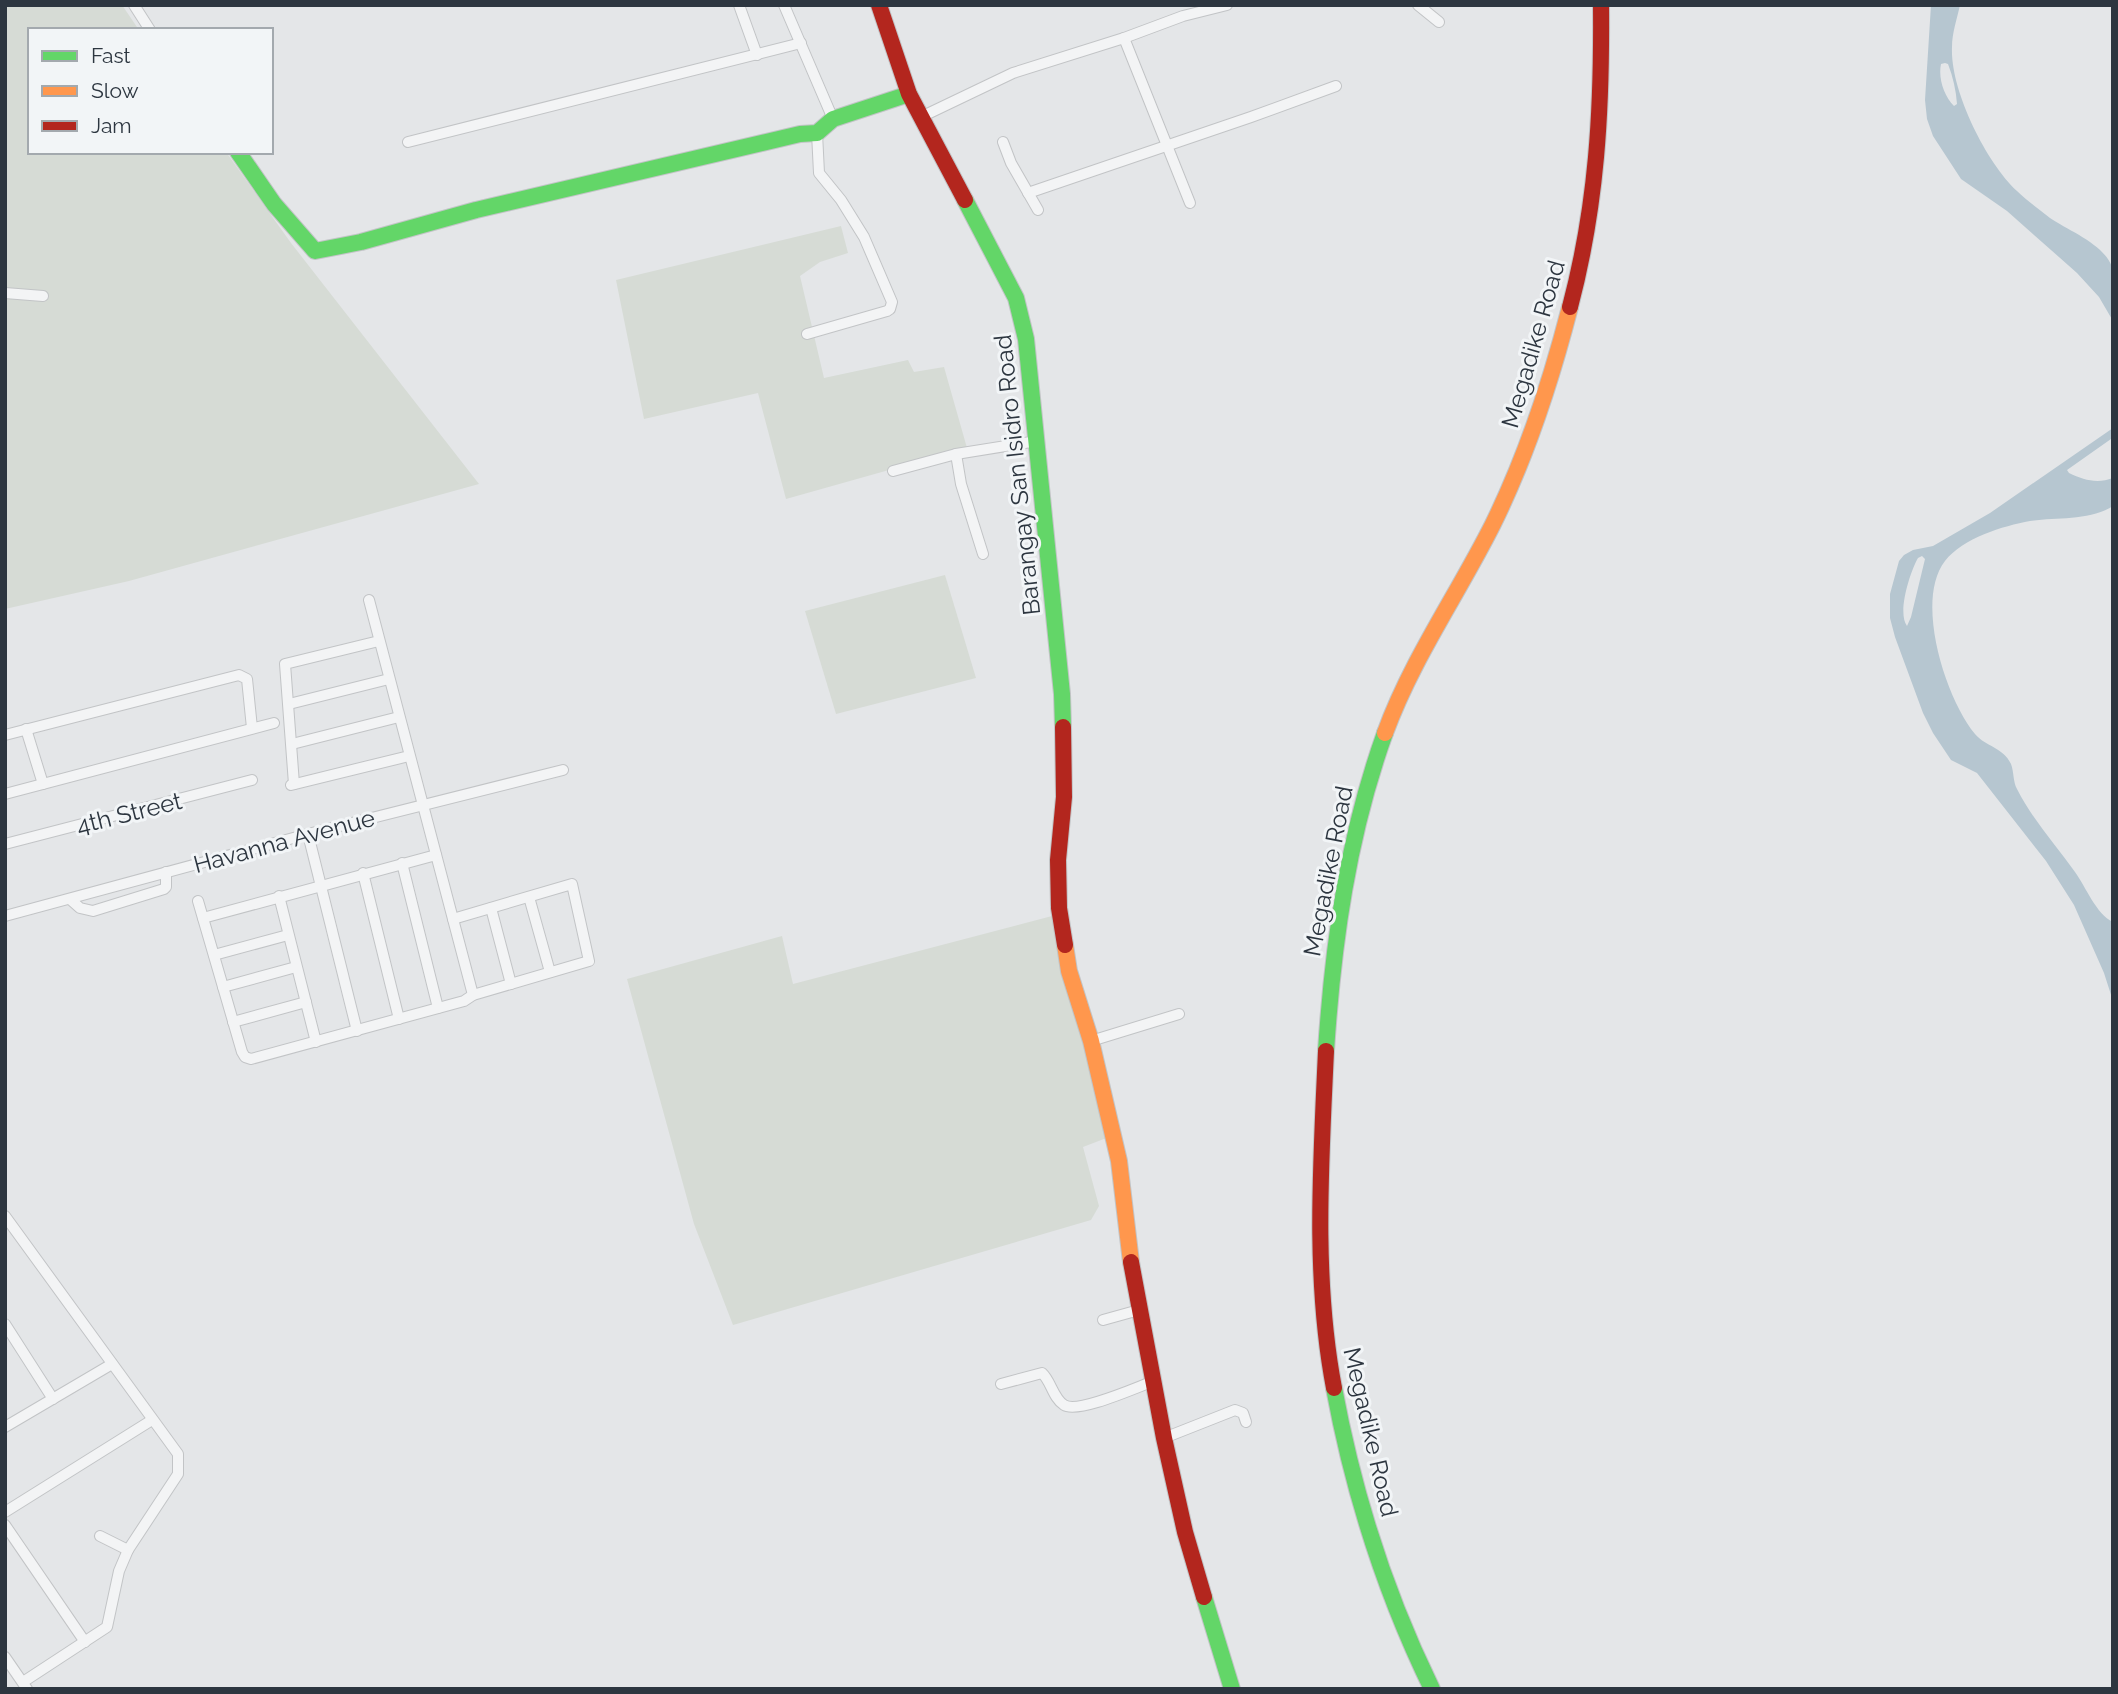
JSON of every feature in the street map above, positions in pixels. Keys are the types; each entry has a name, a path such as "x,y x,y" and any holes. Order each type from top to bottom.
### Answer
{"street":[{"path":"134,5 149,28"},
{"path":"739,5 757,55"},
{"path":"784,5 833,119"},
{"name":"Barangay San Isidro Road","path":"879,5 909,94 1016,298 1026,339 1062,694 1065,797 1057,887 1069,971 1091,1041 1119,1161 1132,1275 1185,1532 1232,1689"},
{"path":"920,117 1013,73 1124,38 1183,16 1227,5"},
{"path":"1418,5 1439,22"},
{"name":"Megadike Road","path":"1432,1689 1408,1637 1365,1516 1333,1385 1324,1294 1323,1149 1326,1027 1333,954 1348,859 1360,808 1392,716 1508,493 1548,391 1560,350 1580,266 1592,196 1602,83 1601,5"},
{"path":"1124,38 1189,203"},
{"path":"408,142 801,43"},
{"path":"1028,193 1336,86"},
{"path":"239,154 261,189 292,228 315,251 361,242 475,210 817,132 833,119 909,94"},
{"path":"807,334 887,311 892,302 864,237 841,200 819,173 817,132"},
{"path":"1003,142 1038,211"},
{"path":"5,293 43,296"},
{"path":"893,471 956,454 1037,441"},
{"path":"956,454 961,484 983,554"},
{"path":"369,600 473,995"},
{"path":"379,641 285,664 292,744 292,785 409,756"},
{"path":"5,735 239,675 247,679 252,728"},
{"path":"289,704 389,679"},
{"path":"292,744 399,717"},
{"path":"5,794 274,723"},
{"path":"26,729 43,784"},
{"name":"Havanna Avenue","path":"5,916 308,834 563,770"},
{"name":"4th Street","path":"5,844 252,780"},
{"path":"308,834 357,1031"},
{"path":"202,918 436,855"},
{"path":"402,863 438,1008"},
{"path":"71,900 93,911 111,906 164,889 166,872"},
{"path":"363,873 399,1019"},
{"path":"198,901 242,1052 245,1057 251,1059 464,1001 473,995 589,961 572,884 453,919"},
{"path":"279,896 316,1042"},
{"path":"529,897 550,972"},
{"path":"491,908 511,984"},
{"path":"214,955 288,935"},
{"path":"223,987 296,967"},
{"path":"233,1022 306,1002"},
{"path":"1091,1041 1179,1014"},
{"path":"5,1216 178,1454 178,1474 128,1550 119,1571 107,1627 25,1686 5,1657"},
{"path":"1103,1321 1139,1310"},
{"path":"5,1324 53,1399"},
{"path":"5,1427 111,1364"},
{"path":"1001,1384 1042,1373 1059,1400 1070,1407 1088,1405 1154,1381"},
{"path":"1164,1438 1234,1410 1242,1413 1246,1422"},
{"path":"5,1512 152,1420"},
{"path":"5,1525 85,1642"},
{"path":"100,1536 128,1550"}],"shaded area":[{"path":"5,5 122,5 138,28 28,28 28,154 227,154 291,243 479,484 129,581 5,609"},
{"path":"1931,5 1960,5 1953,36 1953,64 1957,84 1972,124 1993,162 2017,191 2050,218 2094,245 2108,259 2114,279 2113,321 2099,297 2077,273 2007,211 1961,179 1933,136 1927,119 1925,100","holes":["1941,64 1948,64 1956,94 1957,104 1954,106 1941,81"]},
{"path":"841,226 848,253 820,262 800,276 824,378 908,360 914,372 944,367 967,448 786,499 758,393 644,419 616,280"},
{"path":"2113,428 2111,439 2067,470 2091,480 2113,478 2113,506 2083,516 2019,523 1996,530 1962,546 1945,561 1936,578 1933,624 1945,674 1964,718 1979,738 2008,758 2016,786 2030,811 2075,872 2096,907 2113,922 2113,1001 2104,973 2074,905 2046,861 1977,773 1951,760 1933,733 1923,713 1890,618 1890,594 1899,561 1904,555 1913,550 1933,546 1990,513","holes":["1922,556 1925,559 1911,617 1907,626 1903,612 1908,582 1918,558"]},
{"path":"945,575 976,678 836,714 805,611"},
{"path":"1052,916 1109,1137 1083,1147 1099,1206 1091,1220 733,1325 694,1224 627,979 782,936 793,984"}],"traffic: fast":[{"path":"239,154 274,204 315,251 361,242 476,210 800,134 817,133 833,119 909,94"},
{"path":"965,200 1016,298 1026,339 1062,694 1063,727"},
{"path":"1326,1051 1344,890 1361,811 1385,733"},
{"path":"1334,1388 1351,1465 1373,1542 1400,1617 1432,1689"},
{"path":"1204,1597 1232,1689"}],"traffic: slow":[{"path":"1385,733 1408,679 1493,524 1517,471 1555,362 1570,307"},
{"path":"1065,945 1069,971 1091,1041 1119,1161 1131,1262"}],"traffic: jam":[{"path":"879,5 909,94 965,200"},
{"path":"1570,307 1586,232 1596,157 1601,5"},
{"path":"1063,727 1064,797 1058,860 1059,908 1065,945"},
{"path":"1326,1051 1320,1220 1323,1305 1334,1388"},
{"path":"1131,1262 1164,1438 1185,1532 1204,1597"}]}
